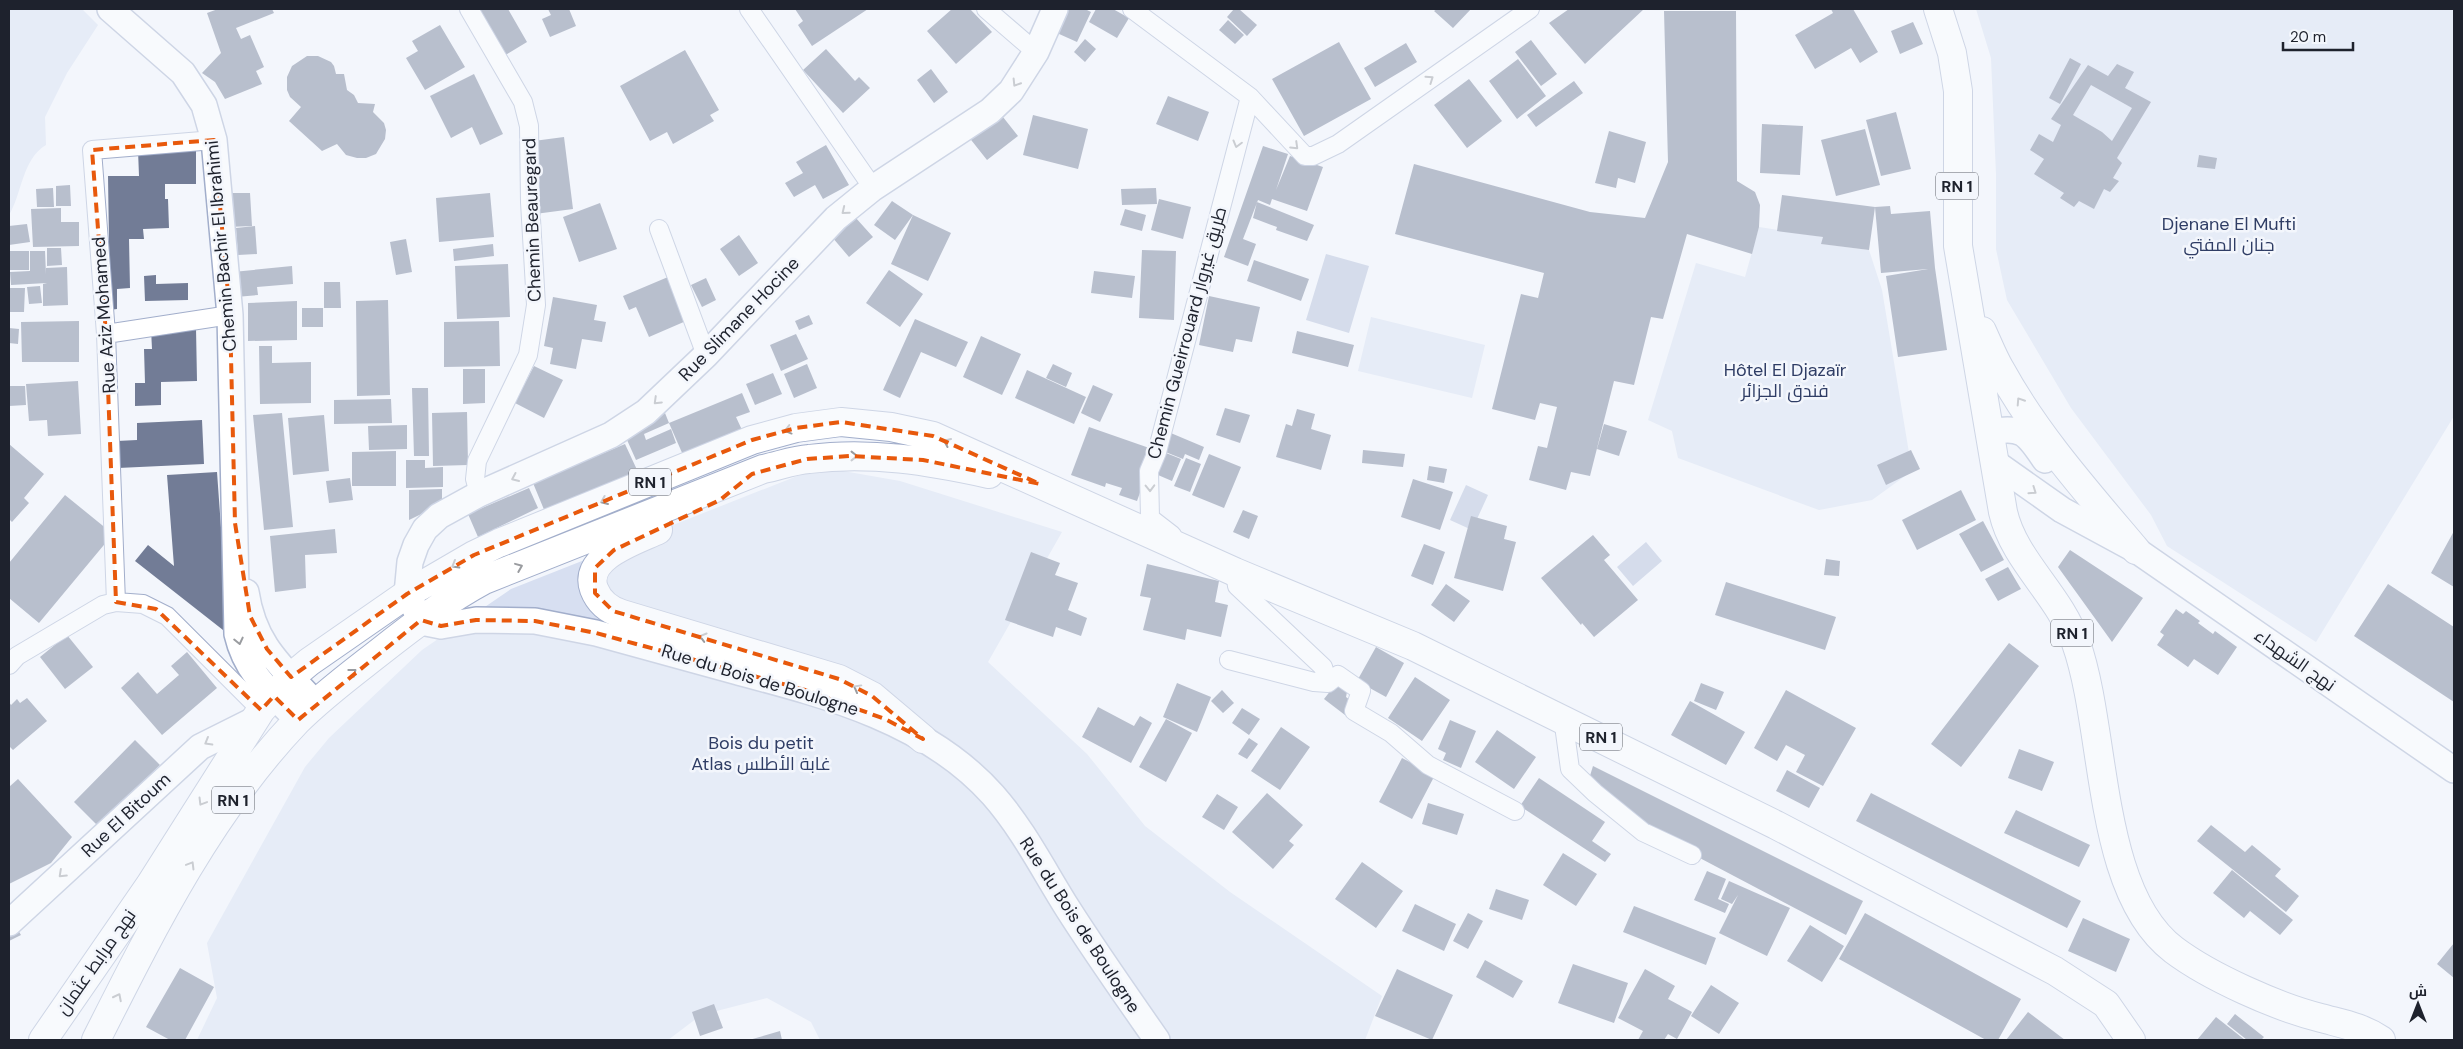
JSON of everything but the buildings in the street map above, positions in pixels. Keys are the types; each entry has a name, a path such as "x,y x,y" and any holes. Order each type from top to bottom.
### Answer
{"main road":[{"name":"RN 1","path":"1938,9 1956,70 1958,108 1957,221 1964,281 2003,512 2009,532 2056,604 2079,650 2088,687 2118,849 2127,881 2144,916 2162,940 2194,964 2246,989 2321,1018 2353,1025 2381,1040"},
{"path":"1964,281 1979,326 2004,376 2061,459 2136,550"},
{"name":"RN 1","path":"270,701 407,594 499,543 752,440 796,428 841,422 891,427 933,436 1235,572 1413,646 1563,718 1776,825 2055,971 2106,1004 2131,1040"},
{"name":"RN 1","path":"96,1040 144,946 198,854 246,781 307,712 421,620 461,592 484,580 752,474 807,459 850,456 923,460 1040,484"},
{"path":"752,474 720,500 614,550 602,559 595,568 593,576 592,585 595,593 613,611 821,671 839,679 872,696 923,739"},
{"name":"نهج مرابط عثمان","path":"43,1040 150,885 270,701"},
{"name":"RN 1","path":"2321,1018 2350,1040"}],"street":[{"name":"Chemin Bachir El Ibrahimi","path":"110,9 183,73 204,105 214,140 230,315 235,523 250,616 267,649 270,701 307,712"},
{"name":"Chemin Beauregard","path":"469,9 523,102 529,126 530,202 536,305 528,355 477,460 475,479 479,494"},
{"path":"749,9 873,188"},
{"path":"986,9 1036,52"},
{"name":"Rue Slimane Hocine","path":"407,594 410,562 425,529 440,516 479,494 611,435 646,412 706,355 836,218 873,188 990,111 1011,91 1036,52 1055,9"},
{"path":"1132,9 1250,97 1305,156 1313,156 1338,144 1530,9"},
{"name":"Chemin Gueirrouard طريق غيروار","path":"1192,552 1150,518 1149,471 1157,452 1250,97"},
{"name":"Rue Aziz Mohamed","path":"116,602 106,334 92,150 214,140"},
{"path":"659,229 706,355"},
{"path":"106,334 230,315"},
{"path":"1991,432 2008,428 2024,434 2072,494 2136,550"},
{"path":"1994,462 2062,510 2136,550"},
{"name":"نهج الشهداء","path":"2136,550 2454,770"},
{"path":"1235,572 1236,586 1323,667 1328,683"},
{"path":"407,594 421,620"},
{"path":"9,665 17,656 91,611 116,602 143,604 167,616 270,701"},
{"name":"Rue du Bois de Boulogne","path":"421,620 441,626 476,620 534,621 580,629 805,690 885,719 923,739 959,765 992,794 1008,814 1081,930 1157,1040"},
{"path":"1229,660 1314,682 1328,683 1338,675 1361,691 1354,711 1391,733 1428,765 1515,811"},
{"name":"Rue El Bitoum","path":"9,923 200,747 270,701"},
{"path":"1563,718 1570,769 1643,832 1692,855"}],"highlighted area":[{"path":"214,140 230,315 235,523 250,616 267,649 291,677 407,594 474,555 752,440 796,428 841,422 933,436 1040,484 923,460 850,456 807,459 752,474 720,500 614,550 595,568 595,593 613,611 839,679 872,696 923,739 885,719 805,690 596,633 535,621 476,620 441,626 421,620 298,720 274,696 261,710 156,609 116,602 106,334 92,150"}],"green space":[{"path":"9,9 82,9 98,25 67,73 45,117 46,145 38,151 27,168 9,215"},
{"name":"Djenane El Mufti جنان المفتي","path":"1976,9 2454,9 2454,416 2316,642 2167,546 2151,515 2071,408 2007,300 1996,249 1996,174 1991,58"},
{"name":"Hôtel El Djazaïr فندق الجزائر","path":"1759,227 1823,237 1822,244 1869,250 1882,290 1912,471 1872,500 1819,510 1678,458 1672,431 1648,420 1696,263 1745,277"},
{"path":"1371,317 1485,345 1472,398 1358,371"},
{"name":"Bois du petit Atlas غابة الأطلس","path":"820,467 900,481 1062,532 988,662 1087,754 1145,826 1230,892 1382,996 1365,1040 820,1040 811,1022 767,998 701,1015 668,1040 197,1040 217,998 207,943 305,767 329,738 422,650 511,589"}],"shaded area":[{"path":"1326,254 1369,266 1349,333 1306,320"},
{"path":"1466,485 1488,495 1472,530 1450,520"},
{"path":"1646,542 1662,561 1633,586 1617,567"}]}
